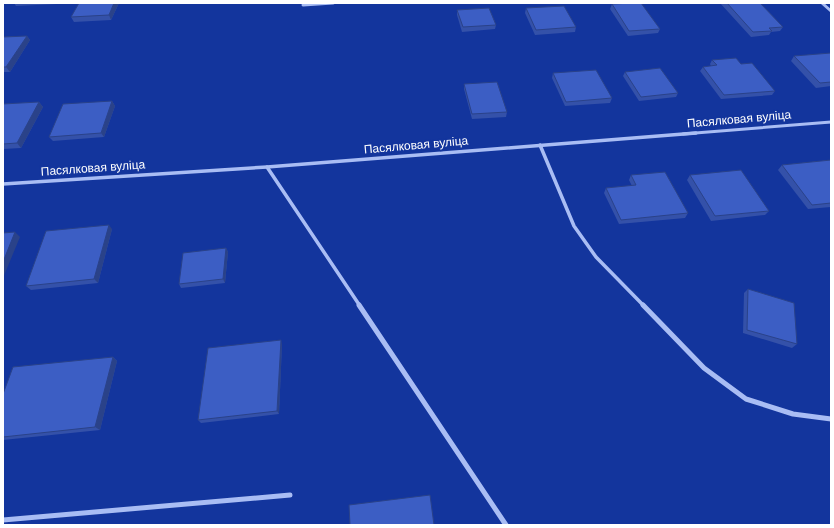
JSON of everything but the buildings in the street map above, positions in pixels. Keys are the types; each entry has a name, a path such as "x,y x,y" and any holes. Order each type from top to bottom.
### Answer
{"street":[{"path":"303,5 333,3"},
{"path":"822,3 831,11"},
{"name":"Пасялковая вуліца","path":"3,184 267,167 831,122"},
{"path":"540,145 574,226 596,258 704,368 746,399 793,414 831,419"},
{"path":"267,167 506,525"},
{"path":"3,520 290,495"}]}
